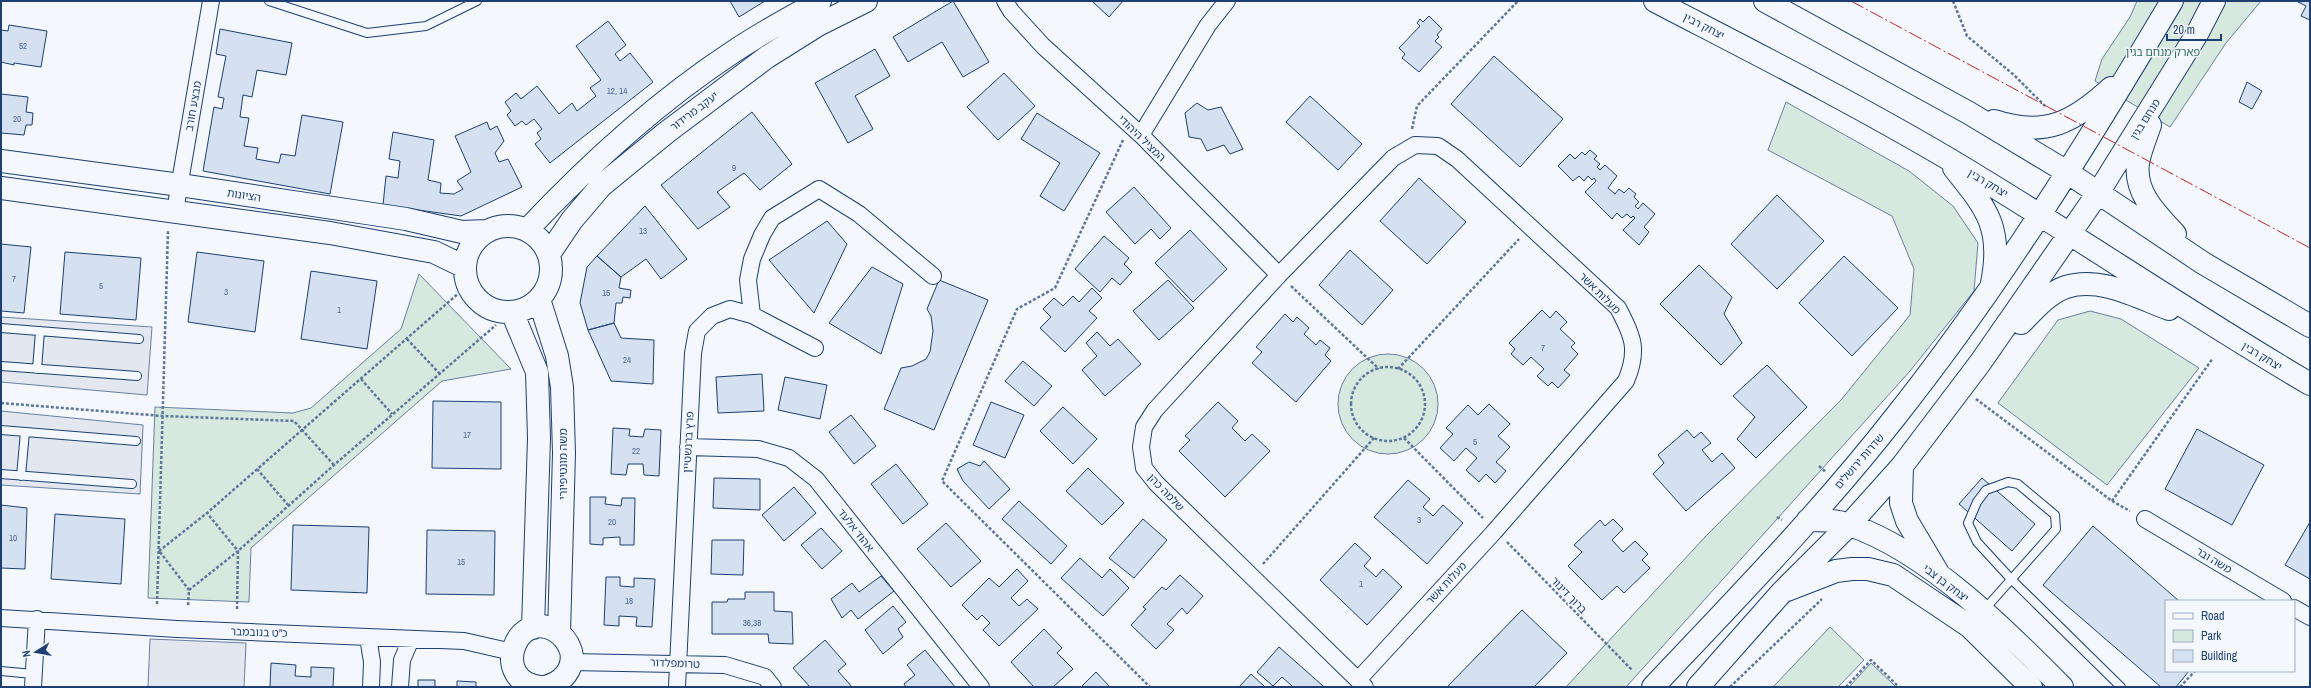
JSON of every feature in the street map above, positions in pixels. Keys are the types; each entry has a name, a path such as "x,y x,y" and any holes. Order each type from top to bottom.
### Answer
{"main road":[{"path":"527,230 568,186 616,143 735,46 820,1"},
{"name":"יעקב מרידור","path":"549,254 572,220 601,186 668,132 767,57 818,25 866,1"},
{"name":"יצחק רבין","path":"1655,1 1791,71 1946,158 2040,214 2207,323 2310,384"},
{"path":"1765,1 1970,113 2067,172 2203,263 2310,326"},
{"path":"2040,214 2131,70 2172,1"},
{"name":"מנחם בגין","path":"2070,234 2098,193 2197,34 2214,1"},
{"path":"1970,113 2004,125 2029,129 2062,124 2088,109 2131,70"},
{"path":"2158,97 2138,164 2139,179 2144,196 2154,212 2203,263"},
{"path":"1946,158 1984,207 1992,222 1995,261 1991,285"},
{"name":"הציונות","path":"1,161 180,185 406,219 462,232 486,231"},
{"path":"1,188 172,219 330,233 434,252 465,267"},
{"name":"שדרות ירושלים","path":"1652,687 1808,520 1896,418 1942,356 2040,214"},
{"path":"504,318 522,310 539,299 550,278 549,254 544,244 527,230 514,226 499,226 486,231 475,241 468,253 465,267 467,282 474,295 484,305 497,311 504,318 537,372 539,438 533,628"},
{"path":"1698,687 1782,592 1850,524 1902,466 1980,363 2070,234"},
{"path":"1980,363 2042,301 2066,287 2080,284 2112,288 2207,323"},
{"name":"משה מונטיפיורי","path":"539,299 557,356 562,387 564,453 559,633"},
{"path":"1902,466 1901,503 1907,521 1940,578"},
{"name":"יצחק בן צבי","path":"1808,520 1834,520 1850,524 1900,549 1940,578 1976,619 2031,687"},
{"name":"יצחק בן צבי","path":"1782,592 1836,571 1868,569 1894,575 1976,619 2062,687"},
{"path":"542,627 559,633 569,646 571,662 569,669 545,686 523,680 514,670 512,652 522,635 533,628 542,627"}],"street":[{"name":"מבצע חורב","path":"172,219 180,185 211,1"},
{"name":"המציל היהודי","path":"1005,1 1011,11 1043,46 1135,130 1279,275"},
{"path":"1135,130 1208,25 1228,1"},
{"path":"1279,275 1393,158 1415,145"},
{"name":"מעלות אשר","path":"1362,683 1626,381 1634,364 1634,346 1629,327 1618,308 1445,150 1438,146 1415,145"},
{"path":"752,315 748,280 752,259 762,235 772,218 819,189 859,214 933,276"},
{"name":"שלמה כהן","path":"1279,275 1154,410 1144,427 1141,447 1144,468 1156,483 1362,683"},
{"name":"פרץ ברנשטיין","path":"677,687 693,353 697,331 712,316 730,310 752,315 815,348"},
{"name":"אהוד אלעד","path":"688,447 758,449 789,458 816,479 981,687"},
{"name":"משה ובר","path":"2145,519 2281,600"},
{"path":"2295,609 2310,617"},
{"name":"כ\"ט בנובמבר","path":"2,617 177,629 464,641 512,652"},
{"path":"33,680 37,619"},
{"path":"368,637 372,662 371,687"},
{"path":"400,687 402,660 412,639"},
{"name":"טרומפלדור","path":"571,662 725,665 765,677 773,687"}],"lane":[{"path":"269,1 367,33 426,26 477,1"},
{"path":"1,328 139,339"},
{"path":"37,369 40,331"},
{"path":"1,366 137,376"},
{"path":"1,430 136,440"},
{"path":"21,476 25,432"},
{"path":"1,474 132,484"},
{"path":"1976,619 2010,579 2056,529 2055,516 2018,484 2008,482 1986,490 1977,502 1968,524 1977,542 2010,579 2120,687"},
{"path":"1,671 33,680"}],"path":[{"path":"1415,145 1412,125 1417,106 1518,1"},
{"path":"1953,1 1967,36 2014,75 2045,106"},
{"path":"1135,130 1056,288 1017,309 942,481 1150,687"},
{"path":"157,604 163,416 172,219"},
{"path":"1398,369 1530,227"},
{"path":"1279,275 1379,369"},
{"path":"159,551 207,513 460,292"},
{"path":"188,590 238,551 392,414 504,318"},
{"path":"407,339 440,374"},
{"path":"2112,502 2213,358"},
{"path":"1379,369 1398,369 1411,375 1420,385 1425,399 1424,413 1419,425 1404,438 1387,441 1374,438 1363,431 1356,422 1351,403 1354,390 1361,379 1379,369"},
{"path":"361,378 392,414"},
{"path":"1974,397 2112,502 2145,519"},
{"path":"1,403 163,416 294,421 334,465"},
{"path":"1251,576 1374,438"},
{"name":"ברוך דינור","path":"1404,438 1632,670"},
{"path":"257,469 288,506"},
{"path":"207,513 238,551 237,609"},
{"path":"159,551 188,590 188,606"},
{"path":"1730,687 1823,598"},
{"path":"1846,687 1871,660 1899,687"},
{"path":"2180,687 2194,672"}],"green space":[{"name":"פארק מנחם בגין","path":"2137,1 2261,1 2226,43 2170,127 2095,81 2102,59 2130,17"},
{"path":"1786,102 1909,171 1953,206 1978,243 1974,291 1910,371 1626,687 1566,687 1706,536 1841,400 1910,315 1914,269 1892,216 1768,150"},
{"path":"419,274 511,369 442,381 251,548 249,602 148,598 155,407 293,413 311,408 401,329"},
{"path":"2090,311 2121,319 2199,368 2107,485 1998,403 2058,320"},
{"path":"1388,354 1407,358 1423,369 1434,385 1438,404 1434,423 1423,439 1407,450 1388,454 1369,450 1353,439 1342,423 1338,404 1342,385 1353,369 1369,358"},
{"path":"1830,627 1864,660 1838,687 1773,687"},
{"path":"1871,663 1896,687 1849,687"}],"shaded area":[{"path":"1,317 152,327 147,395 1,382"},
{"path":"1,411 143,425 140,494 1,485"},
{"path":"150,639 246,643 244,687 148,687"}],"building":[{"path":"730,1 765,1 739,17"},
{"path":"953,1 989,62 963,77 942,42 908,62 893,37"},
{"path":"1092,1 1123,1 1109,17"},
{"path":"2310,1 2310,20 2301,16 2306,6 2298,2"},
{"path":"1429,16 1442,29 1437,35 1439,37 1435,41 1442,47 1419,72 1402,58 1405,54 1399,48 1420,26 1417,23 1420,19 1423,22"},
{"path":"608,21 626,45 615,54 620,61 630,53 653,82 550,163 535,144 541,139 537,133 542,129 534,119 526,125 522,121 515,126 507,115 511,111 505,102 516,93 521,99 537,86 559,114 572,103 577,111 596,96 590,88 601,80 576,46"},
{"path":"9,25 47,31 41,67 14,63 14,65 1,62 1,30 8,31"},
{"path":"220,29 292,43 286,75 257,70 252,97 243,95 240,117 249,118 244,146 258,148 256,159 279,163 281,154 295,156 302,115 343,122 330,194 203,171 214,107 222,109 224,98 218,97 226,56 216,54"},
{"path":"875,49 890,76 855,96 873,129 848,143 815,83"},
{"path":"1494,56 1563,119 1520,167 1451,104"},
{"path":"1004,73 1035,106 998,140 967,107"},
{"path":"2247,82 2262,91 2252,109 2239,102"},
{"path":"1,94 28,97 26,112 33,113 32,125 26,125 24,135 1,133"},
{"path":"1310,96 1362,144 1338,170 1286,122"},
{"path":"1197,103 1208,110 1221,107 1243,149 1230,154 1224,145 1207,151 1201,139 1189,137 1185,113"},
{"path":"752,112 792,164 760,190 744,173 717,192 730,207 698,229 661,185"},
{"path":"1037,113 1100,153 1064,211 1040,196 1060,163 1021,139"},
{"path":"487,122 490,130 497,126 504,141 495,153 499,162 508,159 522,187 461,216 383,205 386,176 398,178 400,161 389,159 393,132 434,140 428,180 441,183 440,193 454,194 463,189 457,181 471,172 455,136"},
{"path":"1590,150 1597,156 1594,159 1600,164 1597,167 1600,170 1605,165 1617,176 1608,188 1615,194 1619,189 1624,193 1629,188 1636,194 1634,197 1639,202 1635,206 1638,209 1643,203 1655,214 1644,227 1649,232 1639,245 1623,230 1635,218 1633,216 1631,218 1627,214 1622,218 1617,213 1612,219 1585,192 1596,181 1594,178 1592,180 1588,176 1584,181 1579,176 1573,181 1558,166 1570,154 1575,159 1582,152 1585,155"},
{"path":"1419,178 1466,222 1427,264 1380,221"},
{"path":"1134,187 1171,228 1160,239 1151,229 1135,244 1106,212"},
{"path":"1777,195 1824,241 1777,289 1731,244"},
{"path":"645,206 687,259 661,279 646,259 621,277 597,256"},
{"path":"827,221 847,244 814,313 769,260"},
{"path":"1190,230 1227,269 1193,302 1155,263"},
{"path":"1104,236 1129,258 1124,264 1132,272 1120,285 1112,278 1100,292 1075,269"},
{"path":"1,244 31,247 24,313 1,311"},
{"path":"1350,250 1393,290 1362,325 1319,285"},
{"path":"65,252 141,258 136,320 60,314"},
{"path":"197,252 264,261 255,332 188,322"},
{"path":"597,256 621,277 619,288 631,290 630,298 623,297 622,303 616,303 614,323 588,330 580,303 587,267"},
{"path":"1844,256 1898,308 1852,356 1799,303"},
{"path":"1699,265 1732,297 1724,314 1742,343 1721,365 1660,304"},
{"path":"872,267 903,284 881,354 829,323"},
{"path":"311,271 377,281 367,349 301,339"},
{"path":"939,280 988,300 934,430 884,409 901,368 912,366 926,359 930,352 933,331 931,316 927,309"},
{"path":"1168,280 1194,308 1159,340 1133,311"},
{"path":"1092,288 1102,298 1089,311 1097,318 1065,352 1040,328 1051,317 1043,309 1054,298 1063,306 1073,296 1079,302"},
{"path":"1542,310 1550,318 1556,311 1567,322 1560,329 1575,343 1571,347 1578,354 1564,370 1570,375 1558,388 1552,382 1548,386 1537,376 1544,369 1531,357 1523,365 1511,354 1515,349 1509,343"},
{"path":"1285,314 1293,322 1297,317 1309,328 1304,334 1316,345 1320,340 1330,348 1325,355 1331,361 1296,402 1252,363 1262,352 1256,347"},
{"path":"614,323 621,338 654,340 653,384 611,381 588,330"},
{"path":"1097,332 1110,346 1118,339 1141,364 1105,396 1082,370 1097,356 1086,343"},
{"path":"1023,361 1052,386 1034,406 1005,381"},
{"path":"1767,365 1807,407 1756,458 1737,439 1755,417 1733,396"},
{"path":"762,374 764,411 718,413 716,377"},
{"path":"785,377 827,385 820,419 778,410"},
{"path":"433,401 501,402 501,469 432,468"},
{"path":"991,402 1024,415 1005,458 973,445"},
{"path":"1218,402 1238,421 1232,428 1245,441 1252,434 1270,451 1225,497 1179,451 1190,440 1185,436"},
{"path":"1489,404 1510,424 1498,436 1510,447 1496,462 1506,471 1495,483 1486,474 1479,482 1466,470 1477,458 1466,448 1454,461 1440,448 1453,434 1446,428 1468,405 1478,415"},
{"path":"1063,407 1097,439 1073,464 1040,431"},
{"path":"851,415 876,446 854,464 829,432"},
{"path":"613,428 630,429 629,436 643,437 645,429 661,430 659,476 644,475 643,464 628,464 626,475 611,474"},
{"path":"2197,429 2264,465 2232,525 2165,489"},
{"path":"1687,430 1694,438 1701,432 1711,443 1702,450 1712,462 1722,453 1735,468 1686,511 1653,474 1664,463 1658,455"},
{"path":"984,461 1010,489 989,509 963,481 957,469 969,462 980,466"},
{"path":"896,464 928,504 903,524 871,484"},
{"path":"1088,468 1124,503 1102,525 1066,491"},
{"path":"714,478 760,479 760,510 713,508"},
{"path":"1982,478 2035,524 2012,551 1959,504"},
{"path":"1408,480 1430,499 1423,507 1433,516 1443,505 1463,523 1427,564 1374,517"},
{"path":"794,487 816,513 784,541 762,515"},
{"path":"590,497 606,497 605,504 621,506 622,498 635,498 634,545 620,545 620,537 603,538 603,545 590,544"},
{"path":"1019,501 1067,546 1051,564 1002,519"},
{"path":"1,505 27,508 25,569 1,568"},
{"path":"55,514 125,519 121,584 51,579"},
{"path":"1143,519 1167,540 1134,578 1109,558"},
{"path":"1613,519 1623,529 1612,540 1623,552 1635,541 1648,554 1642,560 1650,568 1624,593 1617,586 1602,600 1568,566 1582,552 1574,545 1600,520 1605,526"},
{"path":"2310,522 2310,579 2285,565"},
{"path":"946,523 981,561 951,587 917,549"},
{"path":"293,525 369,527 367,593 291,590"},
{"path":"2093,526 2178,600 2165,600 2165,672 2188,672 2176,687 2161,687 2043,585"},
{"path":"821,528 842,551 822,569 801,545"},
{"path":"427,530 495,531 494,595 426,594"},
{"path":"712,540 744,540 743,575 711,574"},
{"path":"1355,543 1371,558 1364,566 1376,577 1383,569 1402,587 1367,625 1320,580"},
{"path":"1080,558 1102,578 1110,569 1129,588 1103,616 1061,578"},
{"path":"1017,569 1028,581 1011,598 1019,606 1027,599 1038,609 999,646 983,630 990,623 982,615 977,620 962,605 989,578 999,587"},
{"path":"1180,575 1203,596 1187,614 1182,608 1167,624 1174,630 1156,649 1131,625 1146,609 1143,607 1162,587 1166,590"},
{"path":"881,576 894,591 858,619 851,610 842,618 831,599 852,583 859,592"},
{"path":"606,577 620,577 620,586 634,587 634,578 655,579 652,627 636,626 637,617 619,616 619,626 604,625"},
{"path":"745,592 774,592 774,611 792,612 793,644 769,643 768,634 712,634 712,602 727,602 728,599 745,599"},
{"path":"893,606 906,622 898,629 903,637 883,654 865,630"},
{"path":"1522,610 1567,653 1534,687 1447,687"},
{"path":"1044,629 1062,648 1057,653 1073,669 1053,687 1034,687 1011,662"},
{"path":"825,640 846,664 838,671 852,687 810,687 793,668"},
{"path":"1279,647 1323,686 1293,687 1282,677 1273,686 1257,672"},
{"path":"925,650 955,687 906,687 904,684 915,675 907,665"},
{"path":"271,663 296,665 295,676 311,677 311,667 334,668 333,687 270,687"},
{"path":"1096,672 1110,687 1081,687"},
{"path":"1251,674 1265,687 1239,687"},
{"path":"418,680 435,680 435,687 418,687"},
{"path":"457,681 476,682 476,687 457,687"}],"power":[{"path":"1851,1 2310,248"}]}
